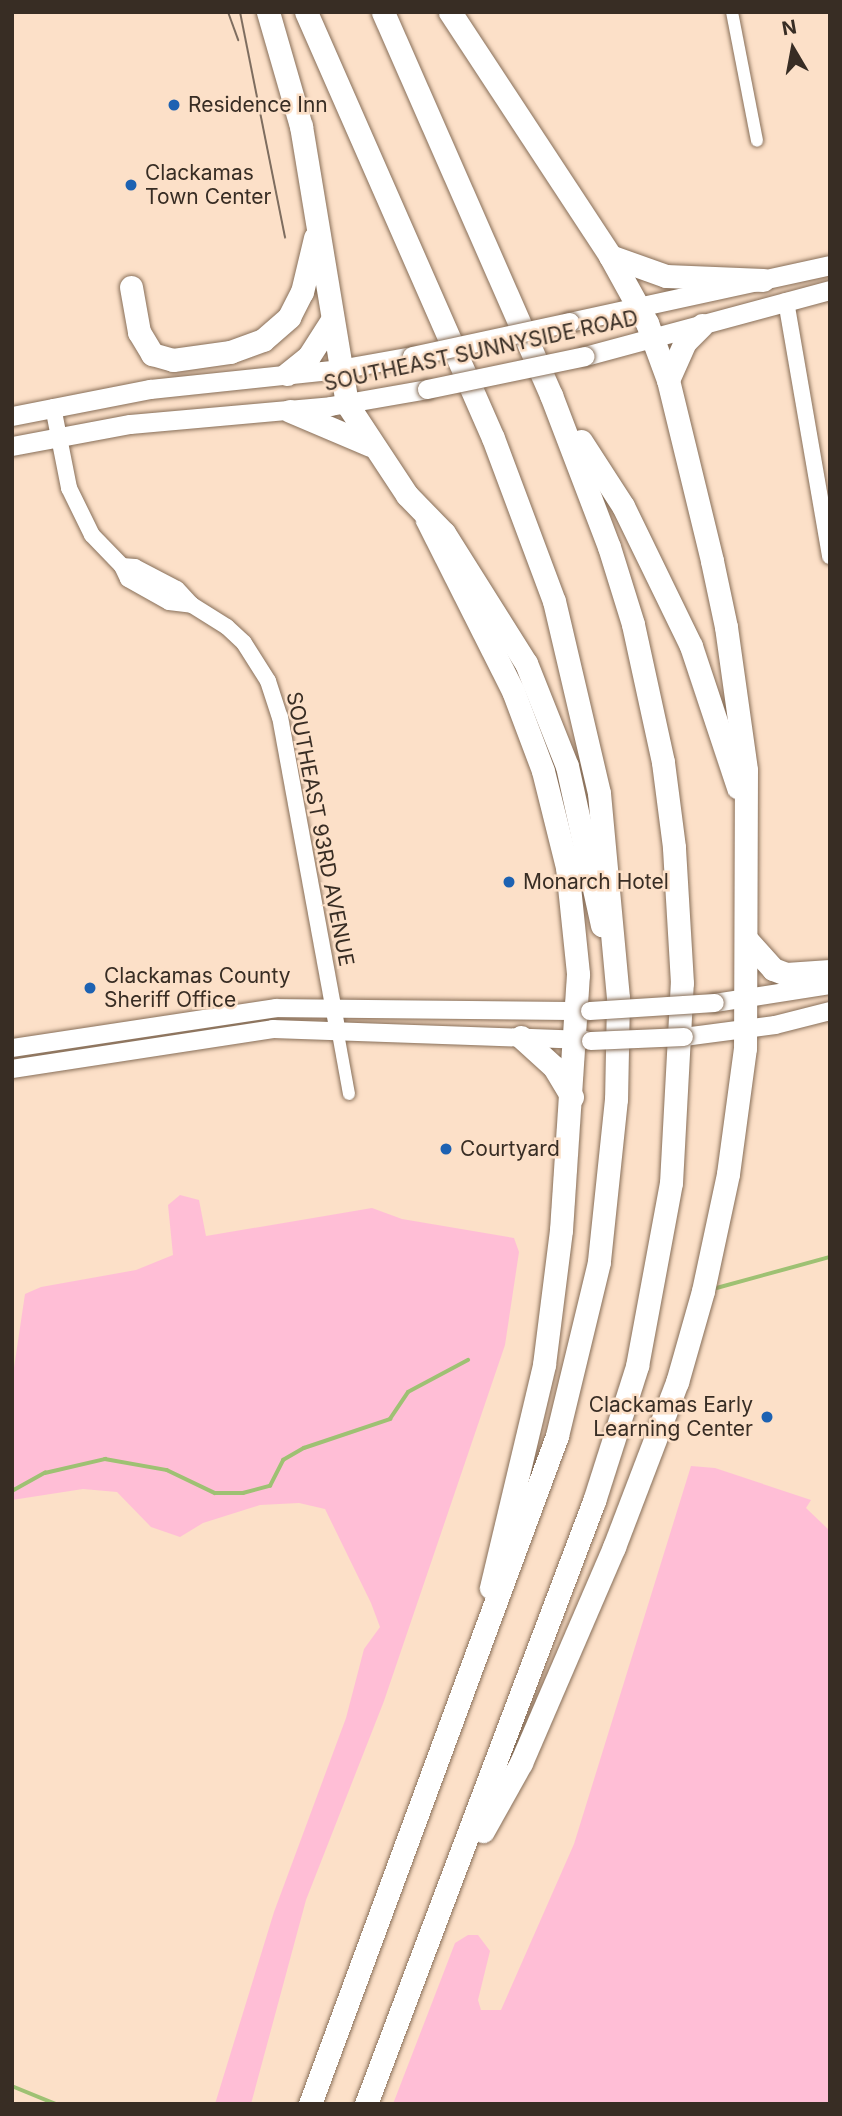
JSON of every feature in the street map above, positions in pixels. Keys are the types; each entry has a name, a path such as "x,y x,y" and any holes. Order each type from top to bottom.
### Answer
{"highway":[{"path":"268,12 301,126 339,369 347,404 373,447 427,520 513,691 543,771 567,867 584,1011 584,1040 572,1097 544,1365 465,1692"},
{"path":"306,12 493,438 554,601 599,793 618,998 609,1186 582,1341 525,1533 310,2104"},
{"path":"366,2104 594,1501 637,1366 661,1250 678,1102 679,911 663,762 633,624 610,547 551,395 383,12"},
{"path":"446,1898 521,1763 614,1548 677,1382 703,1291 728,1174 746,1029 747,1000 743,800 746,770 726,627 668,380 640,307 610,256 450,12"},
{"path":"131,287 143,344 161,359 187,359 240,349 274,333 294,311 318,229"},
{"path":"610,256 666,276 762,280"},
{"path":"287,374 309,356 332,320"},
{"path":"668,380 685,342 702,326"},
{"path":"551,395 623,506 668,598 704,677 743,800"},
{"path":"290,411 373,447"},
{"path":"427,520 444,533 493,604 548,710 568,766 618,998"},
{"path":"747,940 773,969 786,974 830,971"},
{"path":"521,1037 554,1067 572,1097"}],"main road":[{"name":"SOUTHEAST SUNNYSIDE ROAD","path":"12,416 150,388 339,369 412,356 830,265"},
{"name":"SOUTHEAST SUNNYSIDE ROAD","path":"12,446 203,415 290,411 347,404 427,389 585,356 830,290"},
{"path":"12,1048 256,1009 333,1007 584,1011 747,1000 830,985"},
{"path":"12,1069 263,1030 337,1028 584,1040 718,1034 830,1011"},
{"path":"154,1046 160,1034 183,1029 195,1018"}],"street":[{"path":"732,12 757,141"},
{"path":"786,301 830,556"},
{"name":"SOUTHEAST 93RD AVENUE","path":"53,407 80,516 99,545 122,566 135,567 177,589 192,605 218,619 244,643 272,691 349,1094"}],"shaded area":[{"path":"180,1195 199,1200 206,1236 372,1208 402,1219 514,1238 519,1252 505,1345 384,1701 306,1900 251,2104 215,2104 274,1912 346,1718 364,1649 380,1627 371,1603 325,1509 299,1503 260,1505 203,1523 180,1537 151,1527 117,1492 83,1489 12,1500 12,1381 25,1294 41,1287 136,1270 173,1255 168,1205"},
{"path":"691,1466 715,1468 811,1500 806,1508 830,1531 830,2104 393,2104 455,1943 468,1935 478,1935 490,1951 478,2000 481,2010 501,2010 574,1844"}],"waterway":[{"path":"713,1289 830,1257"},
{"path":"12,1491 45,1473 105,1459 167,1470 215,1493 243,1493 270,1486 283,1460 304,1448 390,1419 408,1392 468,1360"},
{"path":"12,2086 56,2104"}],"tram line":[{"path":"228,12 238,40"},
{"path":"240,12 285,238"}],"place":[{"name":"Residence Inn","path":"174,105"},
{"name":"Clackamas Town Center","path":"131,185"},
{"name":"Monarch Hotel","path":"509,882"},
{"name":"Clackamas County Sheriff Office","path":"90,988"},
{"name":"Courtyard","path":"446,1149"},
{"name":"Clackamas Early Learning Center","path":"767,1417"}]}
